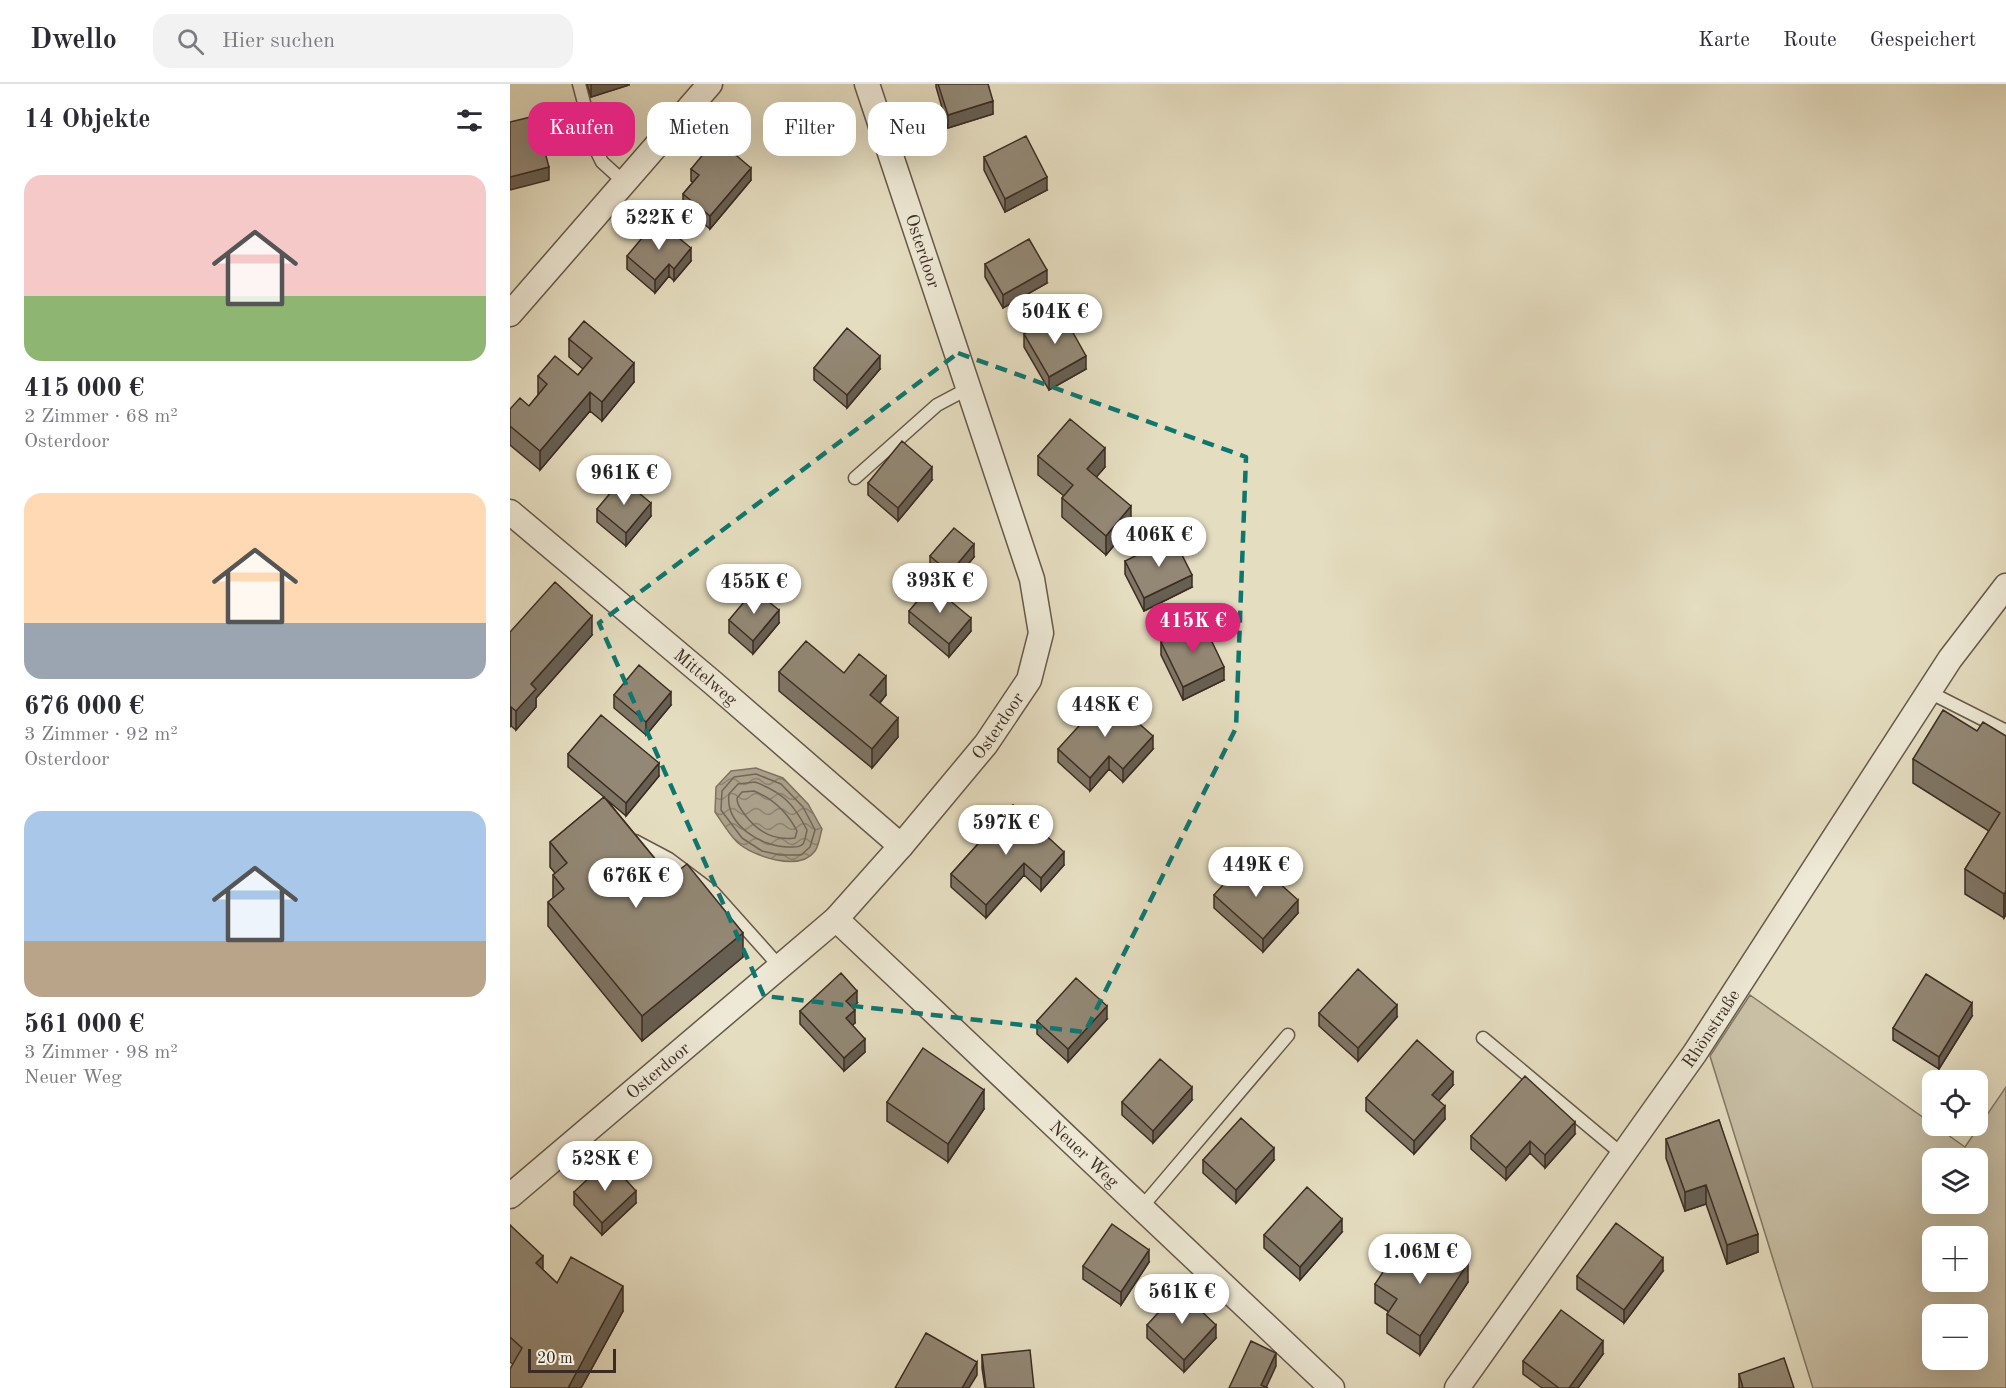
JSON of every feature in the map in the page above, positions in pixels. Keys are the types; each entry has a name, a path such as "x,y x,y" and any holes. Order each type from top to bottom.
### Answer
{"street":[{"path":"510,314 710,84"},
{"name":"Osterdoor","path":"510,1196 836,919 987,744 1029,680 1041,633 1032,579 867,84"},
{"name":"Mittelweg","path":"510,512 712,682 901,846"},
{"name":"Rhönstraße","path":"1456,1388 1695,1053 1950,658 2006,586"},
{"name":"Neuer Weg","path":"836,919 1332,1388"}],"lane":[{"path":"579,84 597,152 602,162 624,182"},
{"path":"855,478 936,405 969,388"},
{"path":"1929,692 2006,731"},
{"path":"635,841 669,859 713,892 780,967"},
{"path":"1141,1208 1287,1035"},
{"path":"1483,1038 1623,1155"}],"highlighted area":[{"path":"958,353 1246,457 1236,728 1085,1032 764,996 599,623"}],"shaded area":[{"path":"1750,995 1922,1117 1922,1136 1949,1136 1965,1147 1973,1136 1988,1136 1988,1113 2006,1087 2006,1388 1813,1388 1710,1056"}],"water":[{"path":"756,768 783,778 808,804 822,829 815,851 808,857 799,861 788,861 754,853 737,842 715,812 716,787 731,771"}],"building":[{"path":"938,84 988,84 993,101 948,115 947,102 944,102"},
{"path":"528,118 528,156 546,156 549,167 510,177 510,122"},
{"path":"1026,136 1047,177 1005,199 984,157"},
{"path":"702,156 737,156 751,168 710,216 683,194 699,175 691,169"},
{"path":"657,220 691,248 674,269 669,264 655,280 627,256"},
{"path":"1029,239 1047,270 1003,295 985,264"},
{"path":"1062,313 1086,356 1049,377 1024,334"},
{"path":"584,321 634,363 602,402 590,392 540,451 510,426 510,409 520,398 529,406 547,384 538,376 555,356 578,375 592,358 569,339"},
{"path":"847,328 880,356 847,395 814,368"},
{"path":"1070,419 1105,448 1087,469 1131,506 1106,536 1062,498 1073,485 1038,456"},
{"path":"902,441 932,467 898,508 868,483"},
{"path":"622,479 651,503 626,533 597,509"},
{"path":"954,528 974,544 950,573 930,556"},
{"path":"1173,537 1192,575 1144,598 1125,561"},
{"path":"555,582 592,616 531,684 536,689 516,711 510,708 510,632"},
{"path":"931,585 971,618 949,644 909,611"},
{"path":"754,590 779,610 753,641 729,620"},
{"path":"1202,621 1224,667 1183,687 1161,642"},
{"path":"806,641 844,673 859,654 886,676 870,695 898,718 872,749 779,672"},
{"path":"639,665 671,692 646,722 614,695"},
{"path":"1107,695 1153,736 1123,769 1109,756 1090,778 1058,749"},
{"path":"1943,710 1977,731 1983,722 2006,736 2006,891 2004,894 1965,869 2000,813 1913,759"},
{"path":"601,715 659,763 626,803 568,754"},
{"path":"604,797 670,877 687,864 743,933 642,1016 548,902 564,889 553,875 567,863 550,842"},
{"path":"1013,805 1064,852 1041,878 1024,863 986,905 951,874"},
{"path":"1249,856 1298,900 1263,939 1214,895"},
{"path":"1358,969 1397,1005 1358,1048 1319,1013"},
{"path":"841,973 857,991 846,1001 855,1010 846,1018 865,1039 844,1058 800,1011"},
{"path":"1926,974 1972,1003 1939,1057 1893,1028"},
{"path":"1076,978 1107,1006 1068,1049 1037,1021"},
{"path":"1417,1040 1453,1072 1432,1095 1445,1106 1414,1141 1366,1098"},
{"path":"923,1048 984,1090 948,1144 887,1102"},
{"path":"1160,1059 1192,1087 1153,1131 1122,1102"},
{"path":"1525,1076 1575,1122 1545,1155 1530,1141 1506,1168 1471,1136"},
{"path":"1241,1118 1274,1148 1236,1190 1203,1160"},
{"path":"1719,1120 1758,1234 1727,1245 1706,1185 1685,1192 1666,1139"},
{"path":"608,1160 636,1191 602,1223 574,1192"},
{"path":"1307,1187 1342,1219 1300,1267 1264,1235"},
{"path":"1616,1223 1663,1258 1624,1310 1577,1276"},
{"path":"1112,1224 1149,1250 1121,1292 1083,1266"},
{"path":"510,1225 543,1256 536,1263 557,1283 571,1257 623,1286 568,1388 510,1388 510,1369 522,1348 510,1337"},
{"path":"1435,1241 1468,1263 1420,1336 1387,1314 1397,1299 1375,1284 1399,1248 1421,1263"},
{"path":"1179,1290 1216,1325 1184,1360 1147,1325"},
{"path":"1561,1310 1603,1341 1569,1388 1559,1388 1523,1361"},
{"path":"926,1333 977,1362 962,1388 895,1388"},
{"path":"1251,1341 1276,1353 1261,1385 1268,1388 1229,1388"},
{"path":"1030,1350 1034,1388 986,1388 982,1355"},
{"path":"1784,1358 1794,1388 1743,1388 1739,1374"}]}
